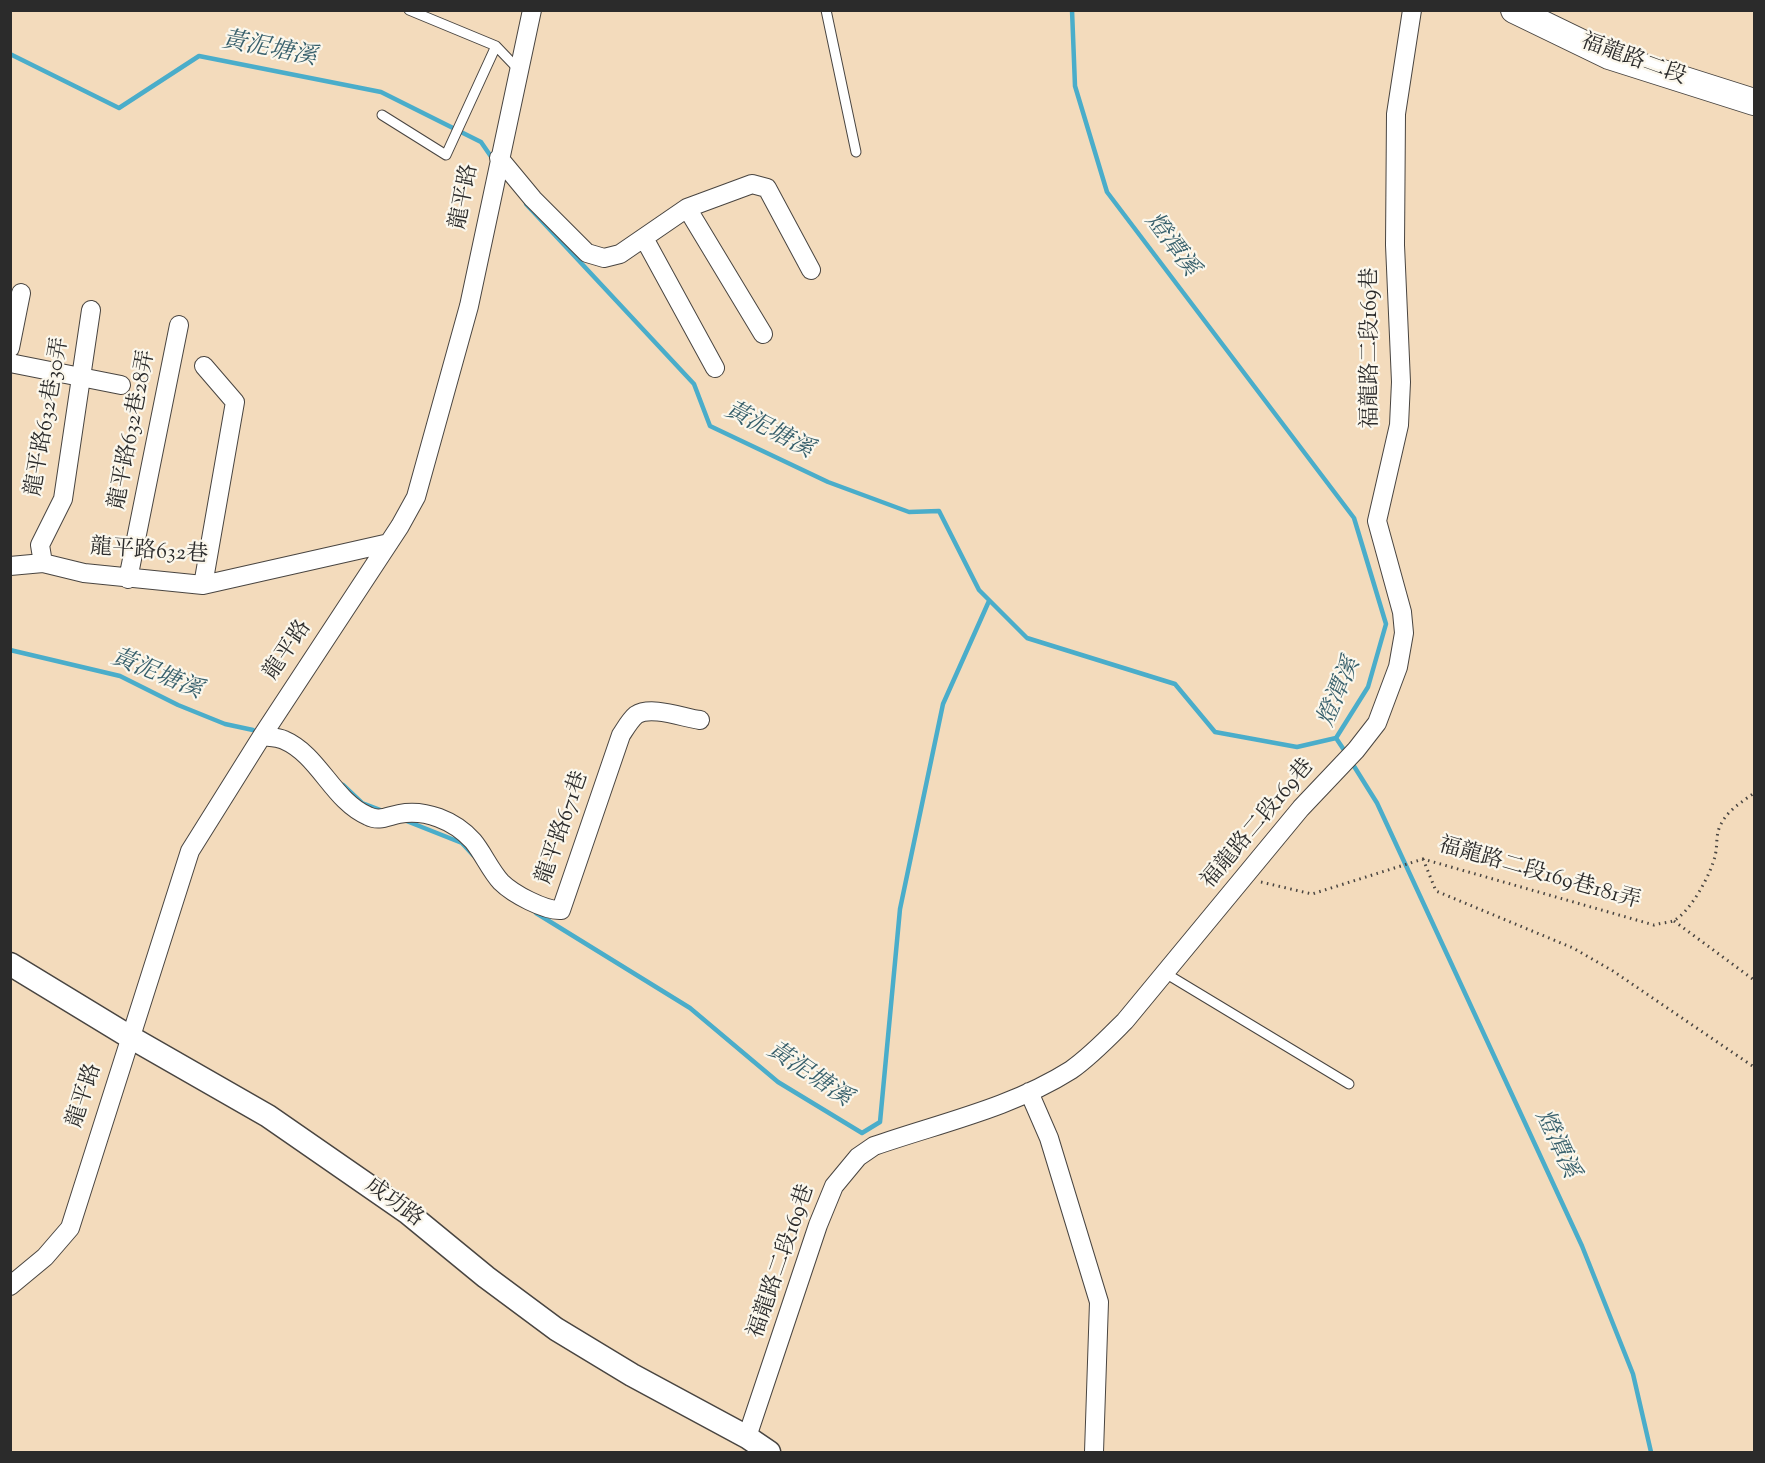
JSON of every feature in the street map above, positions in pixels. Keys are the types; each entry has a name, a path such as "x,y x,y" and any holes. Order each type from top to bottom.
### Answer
{"main road":[{"name":"福龍路二段","path":"1514,10 1609,56 1755,102"}],"street":[{"name":"龍平路","path":"10,1286 45,1257 70,1228 190,851 262,736 389,543 416,496 469,306 498,158 520,71 532,10"},
{"name":"福龍路二段169巷","path":"747,1437 818,1225 834,1186 858,1157 874,1146 993,1107 1029,1092 1071,1069 1101,1045 1125,1021 1301,808 1356,750 1377,723 1398,667 1404,633 1402,612 1377,521 1399,425 1401,382 1395,245 1396,114 1412,10"},
{"path":"498,158 533,199 587,254 604,258 620,254 687,208 752,184 767,188 811,270"},
{"path":"687,208 763,334"},
{"path":"644,238 715,368"},
{"path":"10,348 21,292"},
{"name":"龍平路632巷30弄","path":"43,563 40,544 63,499 92,310"},
{"name":"龍平路632巷28弄","path":"128,579 179,326"},
{"path":"10,363 121,385"},
{"path":"203,585 235,402 204,366"},
{"name":"龍平路632巷","path":"10,566 43,563 84,573 203,585 389,543"},
{"name":"龍平路671巷","path":"262,736 284,740 305,755 350,804 370,818 383,819 399,814 427,812 451,824 473,841 501,882 551,911 561,910 621,735 630,723 638,714 652,712 700,720"},
{"name":"成功路","path":"10,963 130,1037 268,1116 408,1213 486,1277 556,1329 632,1375 747,1437 769,1452"},
{"path":"1029,1092 1049,1138 1099,1302 1094,1452"}],"lane":[{"path":"409,10 496,46 520,71"},
{"path":"826,10 856,152"},
{"path":"382,115 446,155 496,46"},
{"path":"1166,973 1349,1084"}],"path":[{"path":"1755,793 1728,812 1716,836 1716,854 1706,881 1674,921 1755,980"},
{"name":"福龍路二段169巷181弄","path":"1244,878 1312,894 1423,859 1641,922 1654,925 1674,921"},
{"path":"1423,859 1436,891 1573,948 1613,971 1755,1068"}],"waterway":[{"name":"燈潭溪","path":"1072,10 1075,86 1107,192 1354,518 1386,624 1368,687 1336,738 1346,753"},
{"name":"黃泥塘溪","path":"10,54 119,108 199,56 381,92 481,142 492,158"},
{"name":"黃泥塘溪","path":"526,204 694,384 710,426 828,482 909,512 939,511 979,590 1027,638 1175,684 1215,732 1297,747 1336,738"},
{"name":"黃泥塘溪","path":"536,913 690,1008 778,1082 862,1133 880,1122 900,909 943,704 989,601"},
{"name":"黃泥塘溪","path":"10,650 120,676 178,705 225,724 253,730"},
{"name":"燈潭溪","path":"1352,763 1377,803 1582,1246 1633,1374 1651,1452"},
{"name":"黃泥塘溪","path":"343,785 362,803 383,811"},
{"name":"黃泥塘溪","path":"404,820 462,843 473,855"}]}
